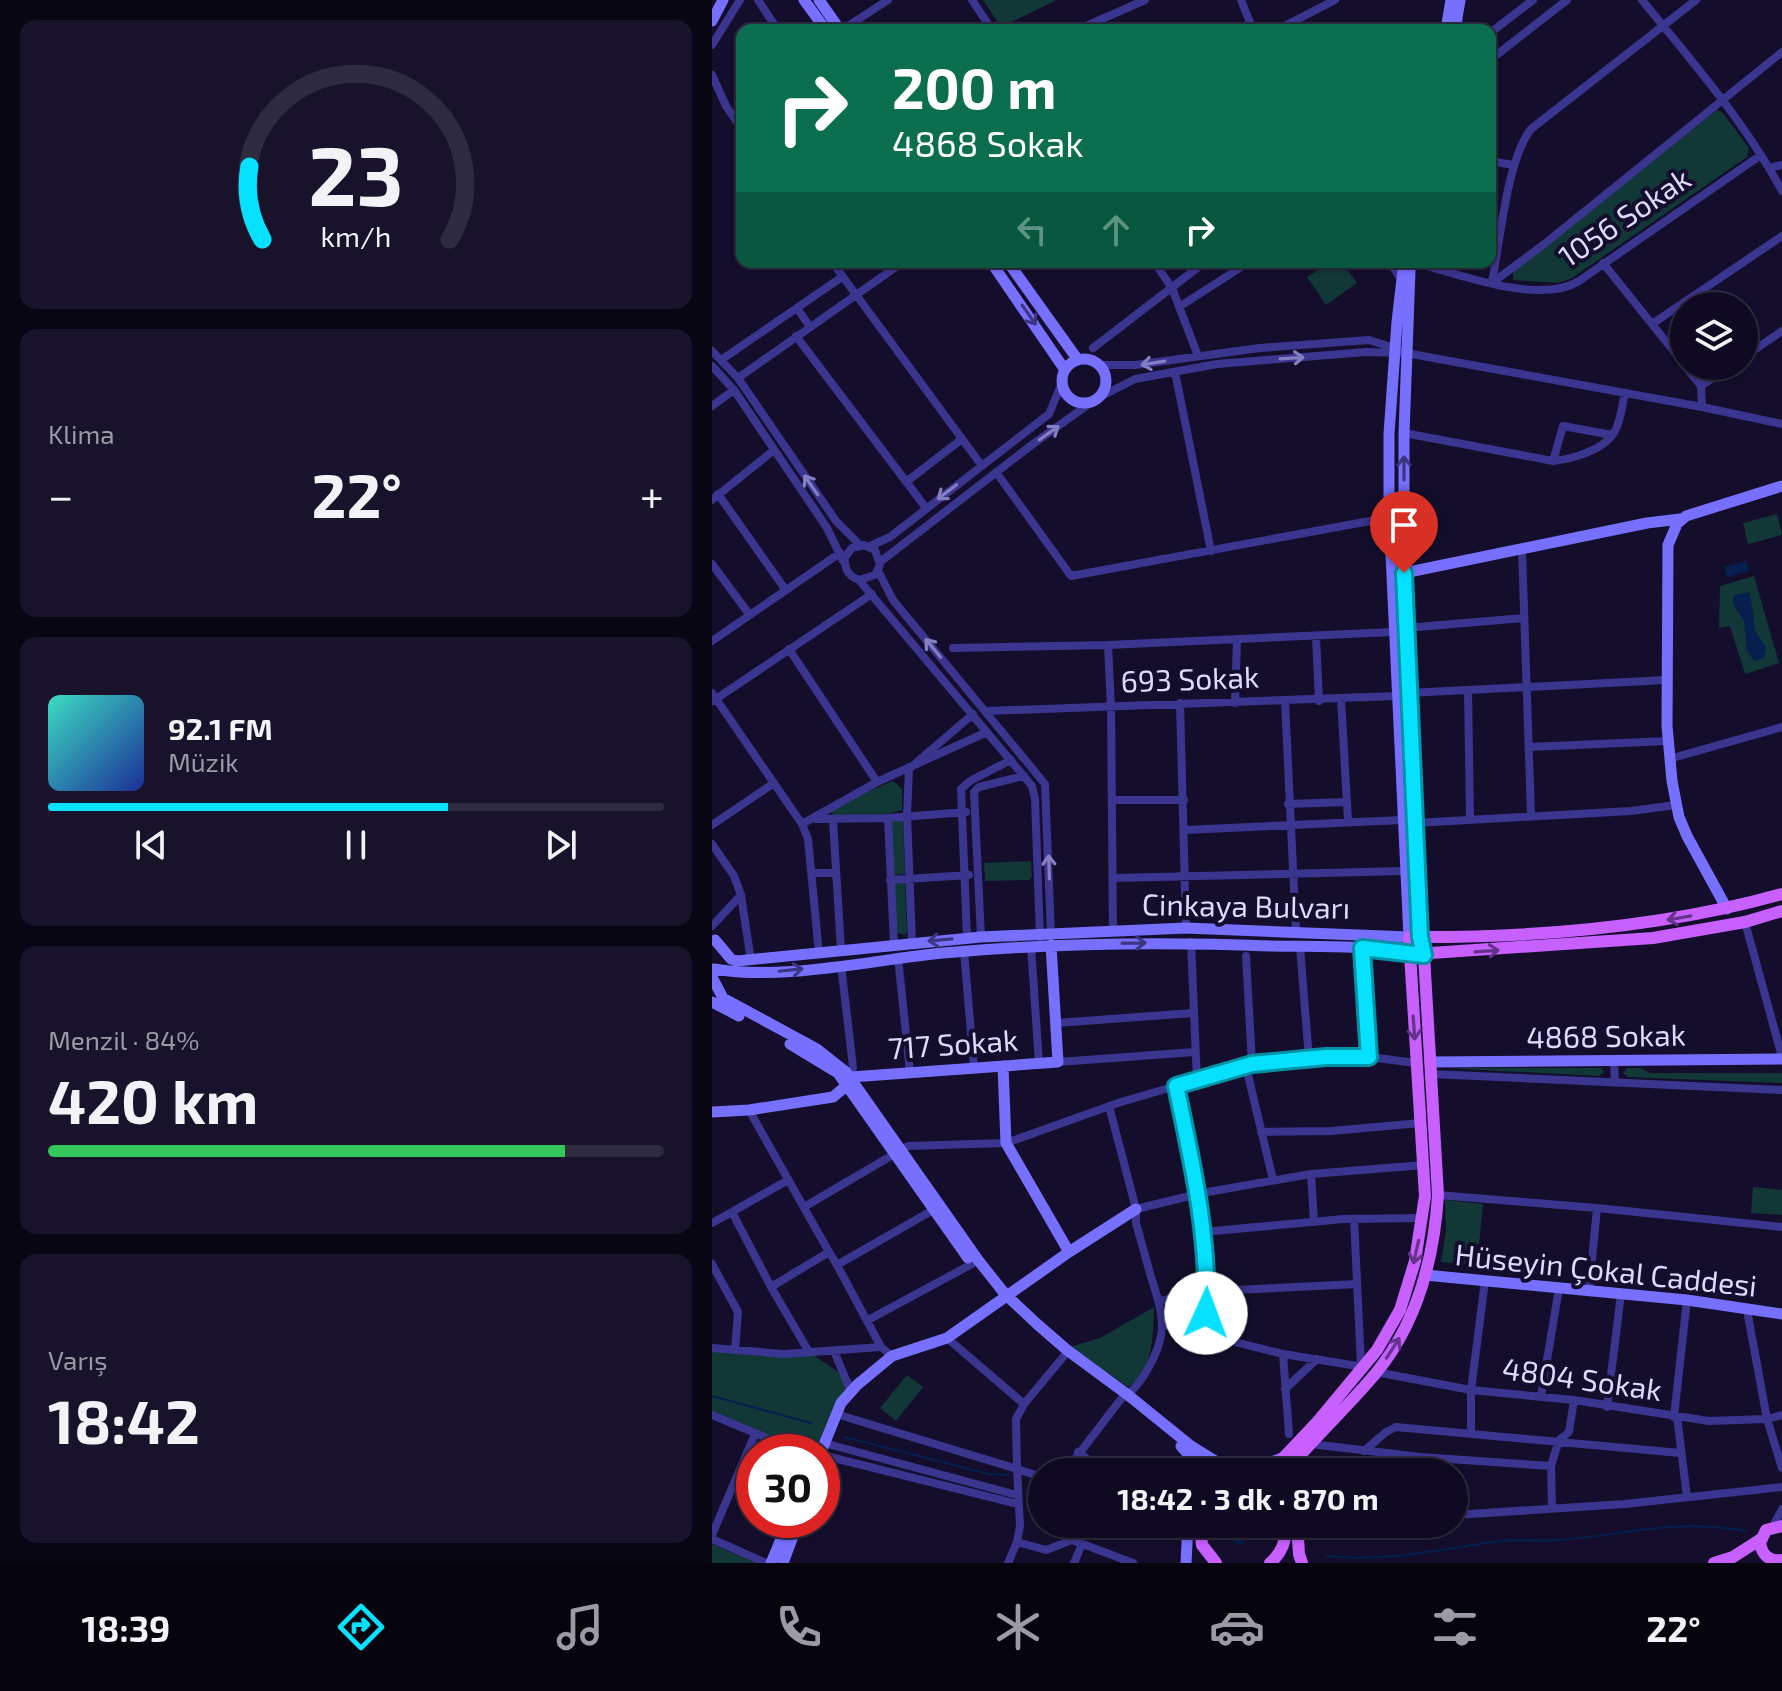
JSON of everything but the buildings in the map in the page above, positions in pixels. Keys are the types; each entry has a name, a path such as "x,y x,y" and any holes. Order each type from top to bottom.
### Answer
{"main road":[{"path":"712,21 723,0"},
{"path":"804,0 822,24"},
{"path":"819,0 837,24"},
{"path":"1447,24 1451,0"},
{"path":"1456,24 1460,0"},
{"path":"995,268 1065,370"},
{"path":"1012,268 1078,360"},
{"path":"1300,1458 1367,1368 1400,1310 1415,1261 1423,1218 1421,1123 1426,1067 1424,955 1414,937 1402,820 1402,694 1406,628 1404,433 1399,351 1402,281 1407,268"},
{"path":"1190,1450 1225,1467 1239,1470 1255,1470 1286,1456 1367,1368 1398,1342 1410,1319 1425,1275 1436,1229 1438,1195 1426,1067 1409,953 1414,937 1415,823 1393,632 1389,512 1389,434 1408,268"},
{"path":"1086,359 1098,365 1103,372 1105,385 1096,399 1087,403 1073,401 1063,390 1065,370 1078,360 1086,359"},
{"path":"1404,573 1647,523 1680,519 1782,486"},
{"path":"1680,519 1668,545 1666,680 1669,759 1676,805 1687,836 1727,909"},
{"name":"Cinkaya Bulvarı","path":"713,972 770,972 1113,932 1186,928 1414,937 1637,925 1727,909 1782,894"},
{"name":"Cinkaya Bulvarı","path":"751,961 981,937 1362,948 1424,955 1653,938 1745,922 1782,911"},
{"path":"713,938 731,959 751,961"},
{"path":"713,938 718,958 713,972 720,994 727,1001 835,1061 972,1264 1064,1356 1125,1397"},
{"path":"1043,941 1056,1023 1058,1062"},
{"path":"1425,984 1437,960 1455,953"},
{"path":"712,1002 825,1063 849,1081"},
{"name":"4868 Sokak","path":"1426,1067 1782,1058"},
{"name":"717 Sokak","path":"712,1112 749,1110 833,1097 849,1081 910,1072 1058,1062"},
{"path":"1003,1066 1006,1143 1069,1252"},
{"path":"896,1151 1005,1298 1200,1458"},
{"path":"828,1434 841,1403 892,1356 947,1338 1136,1209"},
{"name":"Hüseyin Çokal Caddesi","path":"1425,1275 1687,1300 1782,1314"},
{"path":"1306,1458 1310,1446"},
{"path":"1190,1450 1191,1458"},
{"path":"1190,1450 1195,1458"},
{"path":"1714,1563 1733,1557 1761,1539 1766,1530 1777,1526"},
{"path":"768,1563 780,1538"},
{"path":"783,1563 792,1538"},
{"path":"1186,1563 1187,1538"},
{"path":"1201,1538 1203,1563"},
{"path":"1298,1538 1302,1563"},
{"path":"1761,1539 1762,1550 1774,1561"},
{"path":"1270,1563 1285,1540"},
{"path":"1285,1540 1294,1563"},
{"path":"1202,1545 1216,1563"}],"street":[{"path":"712,45 740,0"},
{"path":"758,0 774,24"},
{"path":"850,24 888,0"},
{"path":"972,0 988,24"},
{"path":"1091,24 1145,0"},
{"path":"1241,0 1251,24"},
{"path":"1289,24 1335,0"},
{"path":"1496,28 1533,0"},
{"path":"1496,55 1567,0"},
{"path":"1642,0 1761,155 1782,191"},
{"path":"1496,262 1514,165 1518,150 1531,129 1696,0"},
{"path":"1492,283 1782,52"},
{"path":"712,75 736,120"},
{"path":"712,94 726,106"},
{"name":"1056 Sokak","path":"1433,268 1521,289 1562,289 1579,281 1761,155"},
{"path":"1496,162 1514,165"},
{"path":"1769,168 1782,165"},
{"path":"1652,324 1782,236"},
{"path":"1603,263 1670,346"},
{"path":"836,268 982,466"},
{"path":"738,378 895,268"},
{"path":"1158,268 1172,288 1198,356"},
{"path":"1093,348 1197,268"},
{"path":"1179,307 1240,268"},
{"path":"1394,268 1402,281"},
{"path":"1492,283 1495,268"},
{"path":"721,360 842,277"},
{"path":"797,308 810,327"},
{"path":"1758,347 1782,331"},
{"path":"796,336 926,508"},
{"path":"1098,365 1135,365 1260,348 1369,340 1399,351 1782,424"},
{"path":"712,351 738,378 836,521 878,554 879,566 893,600 1045,784 1039,1063"},
{"path":"859,580 870,578 879,566 996,472 1096,399 1135,379 1217,364 1399,351"},
{"path":"712,366 734,390 827,528 846,569 872,594 1032,786 1043,941"},
{"path":"1175,372 1211,551"},
{"path":"1696,380 1701,386 1702,407"},
{"path":"1701,386 1710,380"},
{"path":"846,569 848,552 890,537 1049,414 1062,383"},
{"path":"712,406 734,390"},
{"path":"1404,433 1553,461 1585,453 1612,435 1625,393"},
{"path":"1553,461 1563,426 1612,435"},
{"path":"906,482 962,439"},
{"path":"774,450 715,497 785,589"},
{"path":"996,472 1071,576 1370,521 1389,512"},
{"path":"1522,550 1531,815"},
{"path":"712,641 840,553"},
{"path":"712,564 749,614"},
{"path":"819,954 813,873 808,839 802,824 713,698 872,594"},
{"path":"1406,628 1524,618"},
{"path":"953,648 1108,645 1393,632"},
{"path":"1316,636 1319,701"},
{"path":"1235,703 1237,639"},
{"path":"1108,645 1113,932"},
{"path":"789,649 877,782"},
{"name":"693 Sokak","path":"986,711 1319,701 1666,680"},
{"path":"1468,690 1470,818"},
{"path":"1341,699 1348,820"},
{"path":"1285,701 1296,931"},
{"path":"1180,703 1186,928"},
{"path":"912,943 907,815 909,769 973,714"},
{"path":"1669,759 1782,727"},
{"path":"802,824 877,782 987,732"},
{"path":"1529,747 1667,741"},
{"path":"967,938 962,786 1011,760"},
{"path":"981,937 975,790 1024,776"},
{"path":"712,825 774,783"},
{"path":"1112,800 1184,800"},
{"path":"1288,804 1347,802"},
{"path":"1415,823 1631,811 1676,805"},
{"path":"814,819 888,818 975,811"},
{"path":"888,818 894,944"},
{"path":"833,820 841,951"},
{"path":"1185,830 1348,820 1402,820"},
{"path":"712,844 734,876 741,895 751,961"},
{"path":"1114,878 1405,871"},
{"path":"813,873 835,873"},
{"path":"890,880 978,874"},
{"path":"712,926 741,895"},
{"path":"1745,922 1782,1058"},
{"path":"1191,942 1197,1081"},
{"path":"1300,947 1309,1059"},
{"path":"1362,948 1369,1057"},
{"path":"964,951 974,1068"},
{"path":"1246,956 1252,1064 1248,1075 1273,1180"},
{"path":"898,957 910,1072"},
{"path":"841,965 853,1067 849,1081"},
{"path":"1056,1023 1193,1013"},
{"path":"1058,1062 1195,1052"},
{"name":"4868 Sokak","path":"896,1151 908,1146 1006,1143 1109,1106 1252,1064 1369,1057 1426,1067"},
{"path":"1614,1061 1615,1083"},
{"path":"1426,1067 1615,1083 1782,1090"},
{"path":"1176,1086 1199,1194 1207,1292 1205,1334"},
{"path":"1074,1458 1156,1354 1163,1324 1160,1301 1136,1223 1136,1209 1109,1106"},
{"path":"749,1110 881,1347 892,1356"},
{"path":"1261,1132 1331,1131 1421,1123"},
{"path":"804,1207 896,1151"},
{"path":"1136,1209 1311,1174 1424,1165"},
{"path":"1311,1174 1314,1222"},
{"path":"712,1223 788,1180"},
{"path":"1438,1195 1782,1227"},
{"path":"1589,1291 1597,1208"},
{"path":"837,1265 933,1210"},
{"path":"732,1212 809,1352"},
{"path":"1203,1232 1354,1219 1423,1218"},
{"path":"1354,1219 1357,1284 1367,1368"},
{"path":"771,1287 829,1252"},
{"path":"712,1264 738,1312 735,1350"},
{"path":"868,1320 972,1264"},
{"path":"1471,1433 1471,1390 1485,1281"},
{"path":"1160,1301 1207,1292 1357,1284"},
{"path":"1541,1396 1559,1288"},
{"path":"1607,1407 1621,1294"},
{"path":"1687,1300 1675,1417 1687,1497"},
{"path":"1747,1310 1767,1419 1782,1468"},
{"name":"4804 Sokak","path":"1163,1324 1283,1354 1471,1390 1574,1400 1709,1421 1767,1419 1782,1415"},
{"path":"947,1338 1024,1404"},
{"path":"712,1348 784,1354 881,1347"},
{"path":"834,1351 851,1392"},
{"path":"1283,1354 1289,1434"},
{"path":"1008,1563 1020,1526 1016,1419 1024,1404 1064,1356"},
{"path":"1285,1389 1317,1359"},
{"path":"1552,1508 1551,1466 1559,1440 1569,1432 1574,1400"},
{"path":"836,1414 1028,1473"},
{"path":"712,1415 755,1434"},
{"path":"1364,1451 1396,1427 1680,1453"},
{"path":"1310,1446 1551,1466"},
{"path":"1078,1452 1086,1458"},
{"path":"840,1455 1018,1500"},
{"path":"736,1480 712,1537 768,1563"},
{"path":"1468,1514 1782,1487"},
{"path":"1777,1526 1782,1509"},
{"path":"1017,1542 1046,1550 1072,1540 1133,1563"},
{"path":"1074,1563 1082,1544"}],"green space":[{"path":"983,0 1055,0 1007,24 999,24"},
{"path":"1717,110 1722,112 1749,148 1747,157 1572,278 1558,283 1513,280 1513,271"},
{"path":"1320,268 1346,268 1357,283 1326,305 1307,277"},
{"path":"1777,514 1782,535 1748,544 1743,523"},
{"path":"1754,576 1779,663 1745,674 1730,626 1719,628 1720,586"},
{"path":"893,781 902,789 902,810 887,814 833,816 832,811"},
{"path":"890,820 903,820 905,874 893,875"},
{"path":"1031,861 1032,877 1029,880 985,881 984,863"},
{"path":"893,883 905,883 905,935 897,933"},
{"path":"1446,1068 1601,1068 1604,1072 1599,1076"},
{"path":"1627,1068 1641,1068 1650,1073 1782,1073 1782,1083 1628,1077 1623,1073"},
{"path":"1753,1187 1782,1190 1782,1215 1751,1213"},
{"path":"1445,1200 1483,1204 1477,1265 1441,1262 1446,1231"},
{"path":"1154,1307 1147,1361 1137,1380 1128,1387 1070,1347 1100,1338"},
{"path":"712,1348 809,1352 857,1385 841,1403 828,1434 761,1434 712,1415"},
{"path":"907,1375 923,1387 896,1421 880,1408"},
{"path":"712,1544 756,1563 712,1563"}],"water":[{"path":"1746,561 1749,571 1727,577 1724,567"},
{"path":"1750,592 1755,630 1766,648 1764,658 1754,661 1747,651 1744,621 1732,602 1735,595"},
{"path":"1229,1538 1243,1538 1244,1544 1235,1543"}],"waterway":[{"path":"712,1396 811,1423"},
{"path":"844,1437 989,1474 1009,1475"},
{"path":"1327,1556 1371,1558 1502,1541 1583,1538 1673,1527 1720,1527 1746,1531"}],"route":[{"path":"1206,1313 1208,1274 1199,1194 1176,1086 1252,1064 1326,1057 1369,1057 1362,948 1424,955 1420,937 1404,573"}]}
